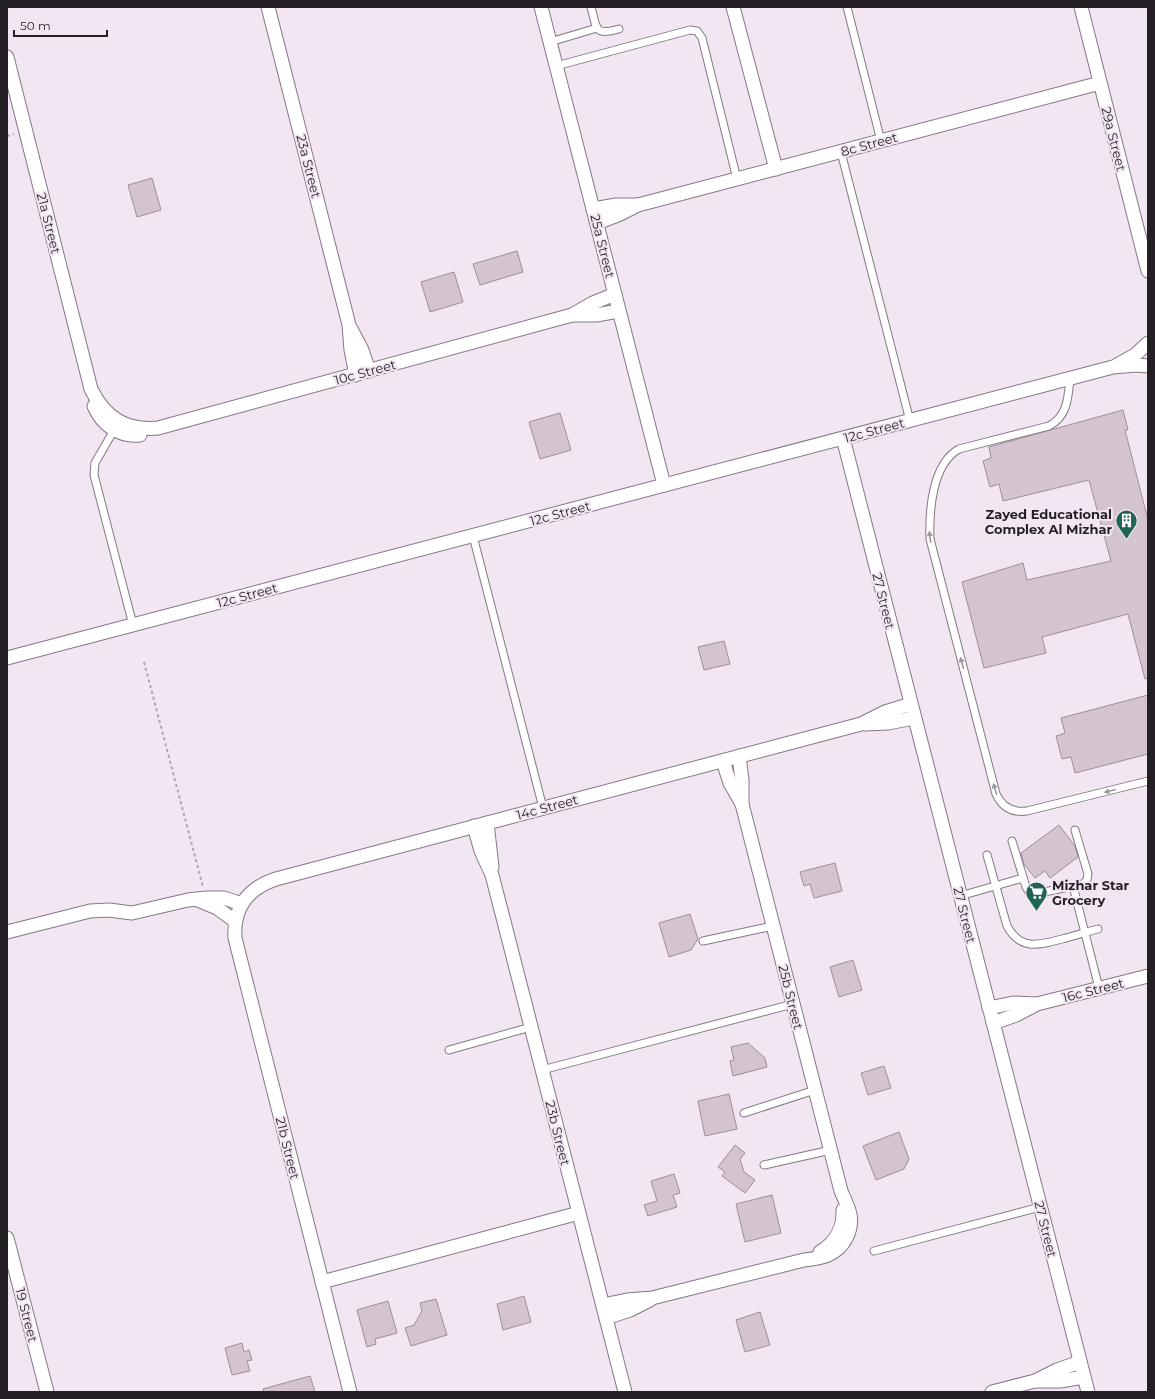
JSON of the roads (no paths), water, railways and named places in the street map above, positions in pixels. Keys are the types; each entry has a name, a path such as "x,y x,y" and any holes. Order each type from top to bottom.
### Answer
{"street":[{"name":"23a Street","path":"268,7 349,326 351,350 356,375"},
{"name":"25a Street","path":"541,7 664,485"},
{"path":"733,7 776,169"},
{"name":"29a Street","path":"1081,7 1148,271"},
{"name":"21a Street","path":"7,57 91,389 95,397 117,426"},
{"name":"8c Street","path":"597,223 638,205 1100,83"},
{"name":"8c Street","path":"593,210 616,205 638,205"},
{"name":"10c Street","path":"572,316 593,303 615,294"},
{"name":"10c Street","path":"117,426 128,435 151,432 158,428 572,316 596,315 619,310"},
{"name":"23a Street","path":"349,326 362,350 369,371"},
{"path":"1148,344 1148,357"},
{"name":"12c Street","path":"1113,367 1134,355 1148,344"},
{"name":"12c Street","path":"7,658 1113,367 1136,365 1148,366"},
{"name":"27 Street","path":"842,438 1088,1392"},
{"name":"14c Street","path":"242,904 254,890 268,881 861,724 885,712 911,704"},
{"name":"14c Street","path":"861,724 888,723 914,718"},
{"name":"25b Street","path":"603,1305 627,1300 652,1298 804,1260 825,1250 836,1238 842,1223 841,1191 742,804 742,780 739,756"},
{"name":"25b Street","path":"723,761 730,783 742,804"},
{"name":"23b Street","path":"480,825 481,851 492,875 625,1392"},
{"path":"7,932 90,911 109,910 132,913 188,900 201,899 224,898 242,904"},
{"path":"201,899 235,921"},
{"name":"21b Street","path":"242,904 235,921 235,938 350,1392"},
{"name":"16c Street","path":"993,1023 1016,1015 1037,1004 1148,976"},
{"name":"16c Street","path":"989,1008 1013,1003 1037,1004"},
{"path":"322,1282 579,1213"},
{"name":"19 Street","path":"7,1238 12,1276 47,1392"},
{"name":"25b Street","path":"606,1318 630,1310 652,1298"},
{"path":"992,1392 1035,1381 1057,1370 1080,1362"},
{"path":"1035,1381 1060,1381 1084,1377"}],"lane":[{"path":"591,7 597,28 602,32 605,33 619,29"},
{"path":"847,7 881,141"},
{"path":"550,42 597,28"},
{"path":"556,66 690,30 697,31 702,38 737,179"},
{"path":"841,152 910,421"},
{"path":"1070,379 1065,409 1055,423 1050,426 959,449 948,456 933,492 930,515 930,539 996,794 999,800 1009,809 1021,812 1148,781"},
{"path":"117,426 95,463 94,475 133,625"},
{"path":"473,536 543,808"},
{"path":"1012,841 1027,890 1032,894 1083,884 1086,882 1089,877 1075,830"},
{"path":"987,855 1007,926 1010,932 1020,941 1038,945 1098,929"},
{"path":"960,896 1023,878"},
{"path":"1073,886 1099,988"},
{"path":"703,941 773,926"},
{"path":"542,1070 793,1004"},
{"path":"449,1050 531,1027"},
{"path":"744,1113 815,1090"},
{"path":"764,1165 831,1150"},
{"path":"874,1251 1040,1207"}],"place":[{"name":"Zayed Educational Complex Al Mizhar","path":"1127,540"},
{"name":"Mizhar Star Grocery","path":"1036,912"}]}
